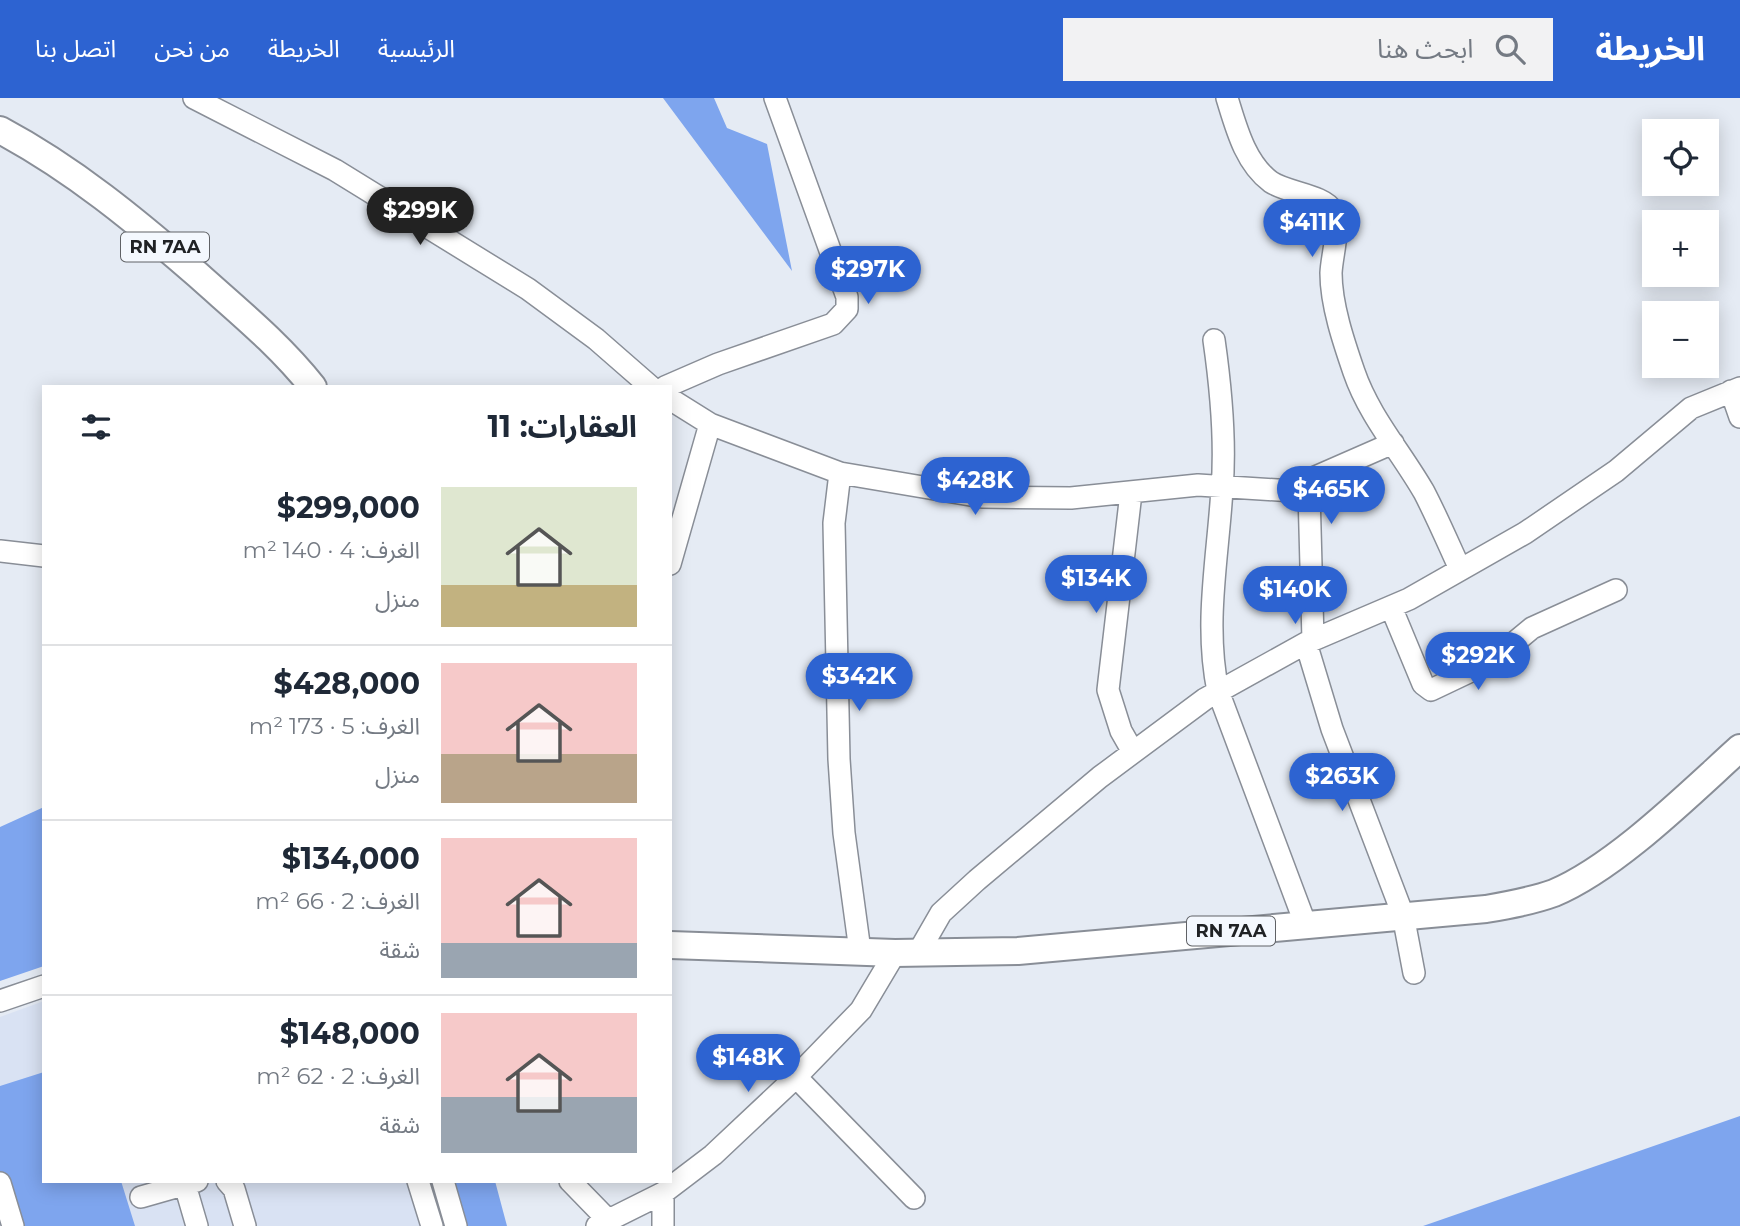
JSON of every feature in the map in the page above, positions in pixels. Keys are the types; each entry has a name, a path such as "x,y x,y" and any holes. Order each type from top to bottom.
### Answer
{"main road":[{"name":"RN 7AA","path":"0,130 32,147 104,196 279,347 311,385"},
{"name":"RN 7AA","path":"672,945 907,953 1018,951 1498,907 1553,893 1575,882 1672,810 1740,748"}],"street":[{"path":"194,98 285,142 389,202 528,289 596,339 645,384"},
{"path":"670,385 718,364 833,324 843,317 847,309 842,284 775,98"},
{"path":"1227,98 1242,141 1261,172 1288,191 1325,201 1334,214 1336,224 1331,274 1354,373 1368,404 1424,493 1460,569"},
{"path":"1214,340 1220,396 1223,486 1210,623 1211,660 1218,691 1305,923"},
{"path":"572,1183 602,1223 663,1193 713,1155 796,1077 866,1003 941,913 976,880 1133,752 1218,691 1310,642 1391,607 1562,511 1691,408 1735,390 1740,416"},
{"path":"672,400 710,424 840,473 982,497 1044,499 1198,485 1309,492"},
{"path":"672,557 710,424"},
{"path":"1394,443 1314,476 1309,492 1310,642 1332,729 1403,915 1414,973"},
{"path":"840,473 835,507 839,759 844,833 860,951"},
{"path":"1131,493 1108,690 1121,731 1133,752"},
{"path":"0,551 42,556"},
{"path":"1391,607 1423,684 1431,690 1492,661 1532,628 1616,590"},
{"path":"1121,731 1133,752"},
{"path":"0,1001 42,987"},
{"path":"796,1077 914,1198"},
{"path":"141,1197 191,1183 197,1226"},
{"path":"230,1183 234,1189 245,1226"},
{"path":"419,1183 432,1226"},
{"path":"444,1183 456,1226"},
{"path":"0,1184 13,1226"},
{"path":"663,1193 663,1226"}],"shaded area":[{"path":"663,98 714,98 727,128 767,144 792,271"},
{"path":"42,808 42,967 0,981 0,827"},
{"path":"42,1002 42,1183 484,1183 492,1226 0,1226 0,1017"},
{"path":"42,1073 42,1183 122,1183 135,1226 14,1226 0,1183 0,1086"},
{"path":"1740,1116 1740,1226 1423,1226"},
{"path":"412,1183 496,1183 507,1226 423,1226"}]}
